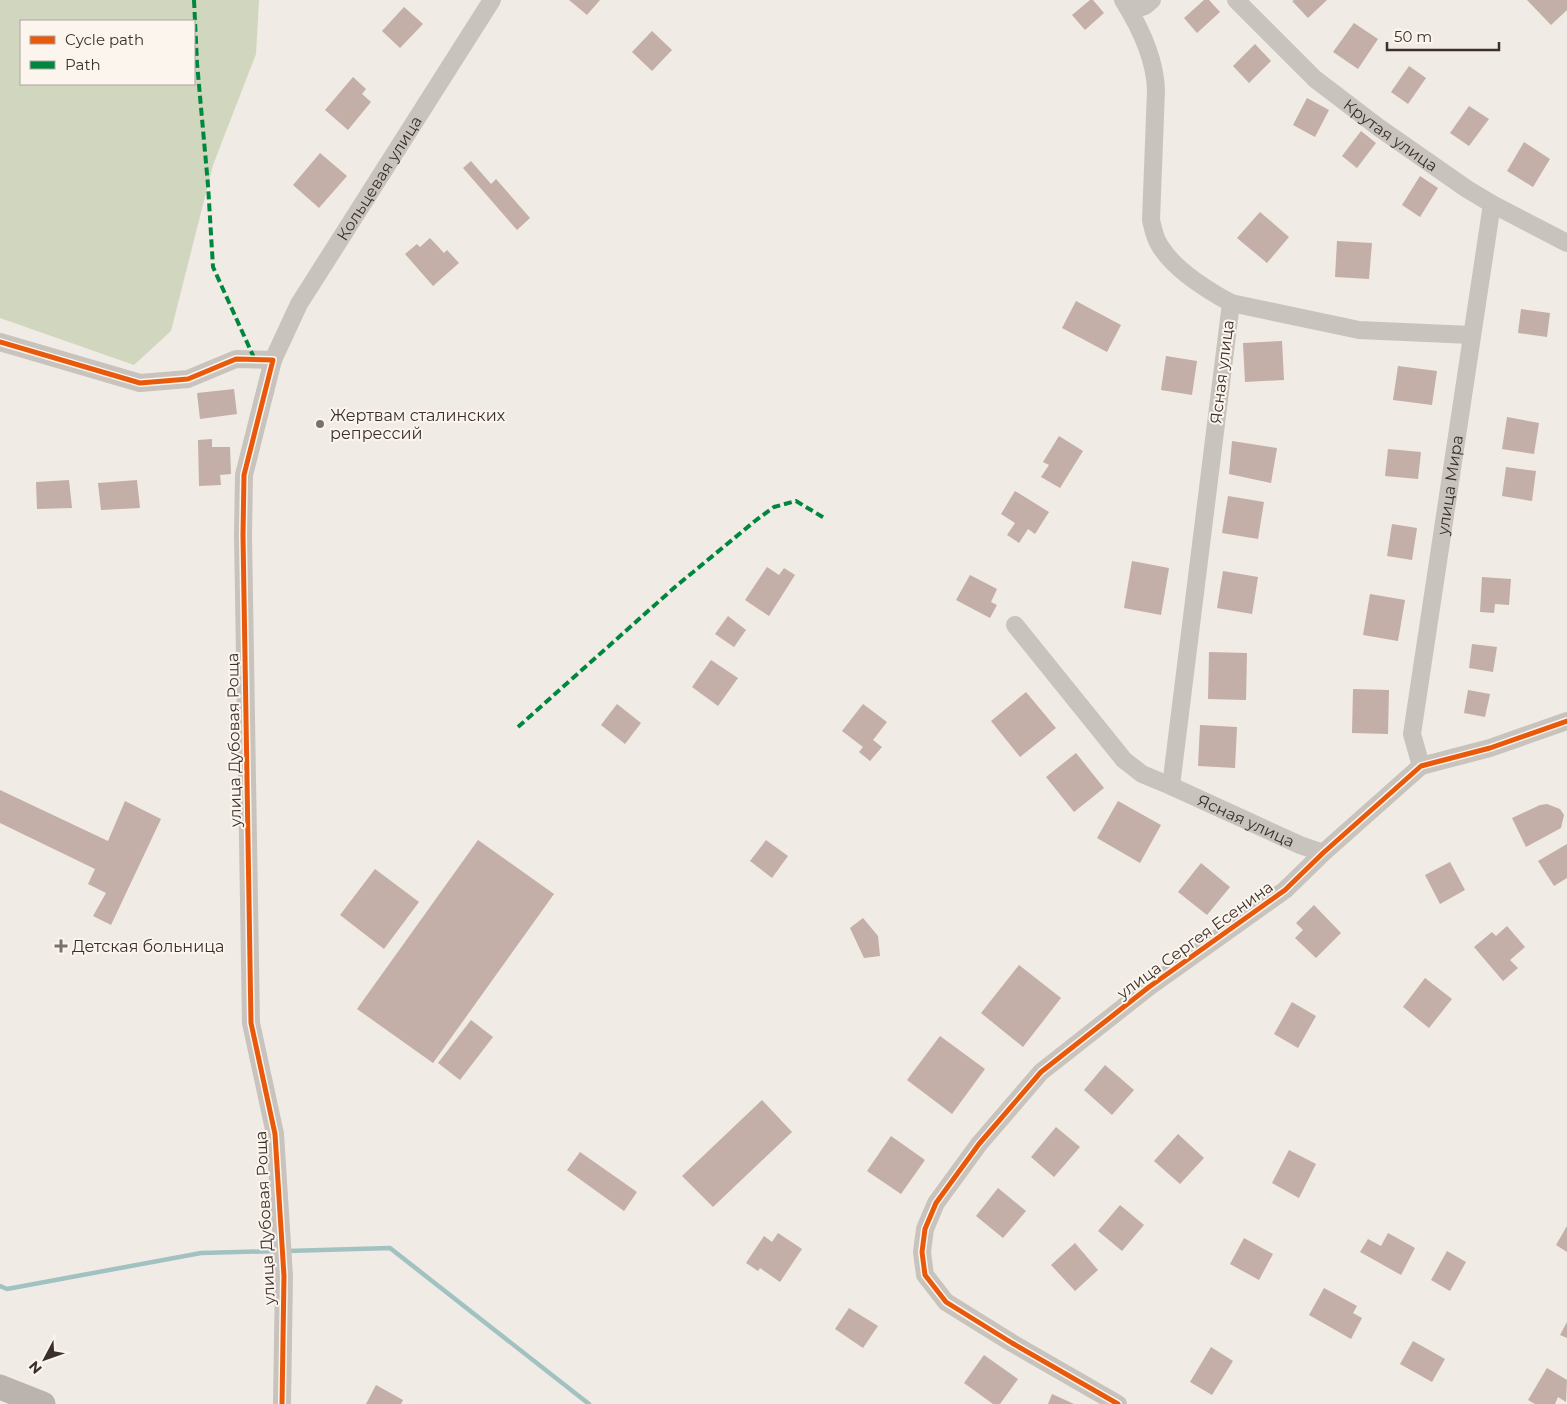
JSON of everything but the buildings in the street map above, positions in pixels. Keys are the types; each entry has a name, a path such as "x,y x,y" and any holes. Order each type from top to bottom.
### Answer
{"street":[{"name":"Кольцевая улица","path":"273,360 299,304 492,0"},
{"path":"1127,6 1144,6 1152,0"},
{"name":"Крутая улица","path":"1236,0 1315,79 1378,127 1467,189 1567,243"},
{"name":"Ясная улица","path":"1127,6 1148,49 1156,78 1151,220 1158,245 1175,264 1213,293 1230,303 1171,786"},
{"name":"улица Мира","path":"1420,766 1412,734 1492,204"},
{"path":"1230,303 1359,330 1471,335"},
{"path":"0,342 140,383 188,379 236,359 273,360"},
{"name":"улица Дубовая Роща","path":"273,360 244,475 243,535 251,1023 275,1134 284,1276 282,1404"},
{"name":"Ясная улица","path":"1015,625 1124,760 1142,774 1300,845 1323,853"},
{"name":"улица Сергея Есенина","path":"1118,1404 1004,1339 946,1302 925,1275 922,1252 925,1229 936,1203 974,1152 1041,1072 1149,987 1285,890 1323,853 1420,766 1490,748 1567,721"},
{"path":"0,1387 42,1404"}],"green space":[{"path":"0,0 259,0 256,54 213,165 171,331 134,365 0,318"}],"waterway":[{"path":"287,1251 390,1248 589,1404"},
{"path":"0,1286 7,1289 201,1253 280,1251"}],"marked path":[{"path":"194,0 195,20"},
{"path":"195,21 213,267 255,360"},
{"path":"518,727 675,587 774,507 796,501 826,519"}],"cycle path":[{"path":"0,342 140,383 188,379 236,359 273,360 244,475 243,535 251,1023 275,1134 284,1276 282,1404"},
{"path":"1118,1404 1012,1343 946,1302 925,1275 922,1252 925,1229 936,1203 979,1144 1041,1072 1149,987 1285,890 1323,853 1421,766 1490,748 1567,721"}],"place":[{"name":"Жертвам сталинских репрессий","path":"320,424"},
{"name":"Детская больница","path":"61,946"}]}
